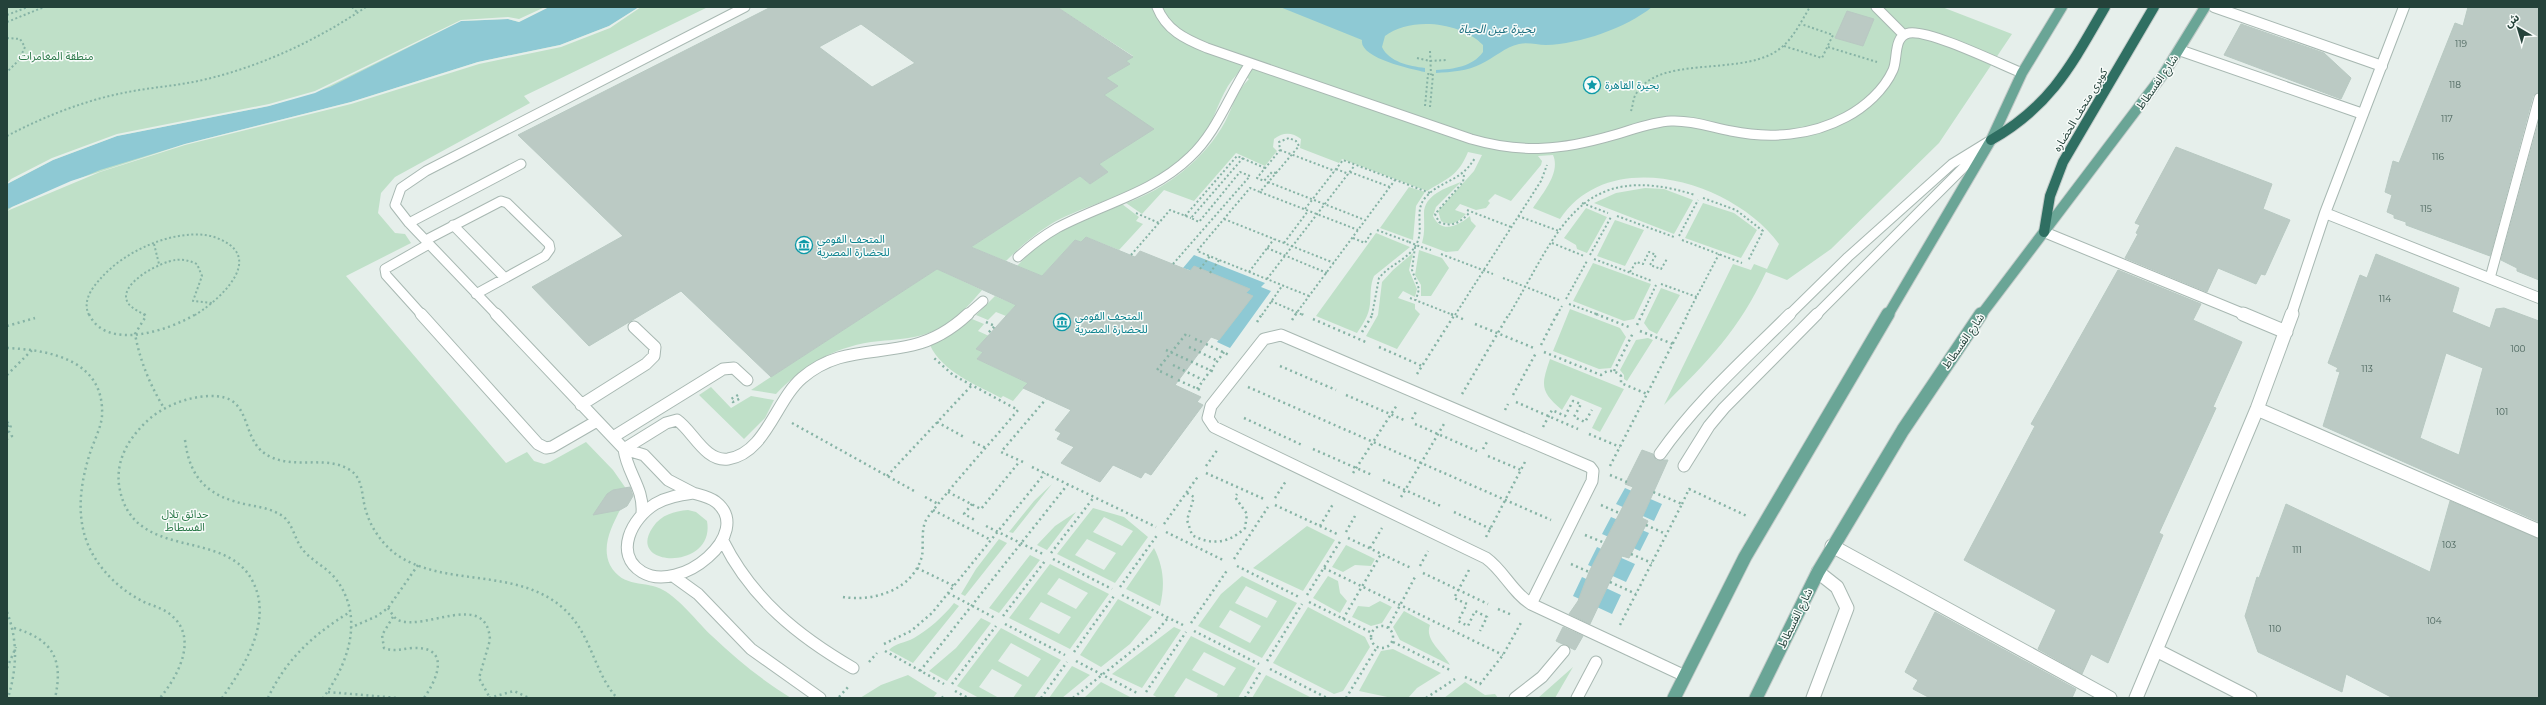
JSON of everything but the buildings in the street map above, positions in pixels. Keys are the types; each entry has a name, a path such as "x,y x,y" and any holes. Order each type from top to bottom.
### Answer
{"highway":[{"path":"1991,140 2027,120 2042,106 2063,79 2105,7"},
{"name":"كوبرى متحف الحضاره","path":"2044,232 2050,196 2063,162 2154,7"}],"main road":[{"path":"1674,698 1706,630 1764,524 1991,140 2022,73 2062,7"},
{"name":"شارع الفسطاط","path":"1756,698 1832,546 1903,430 1995,294 2137,110 2179,50 2205,7"}],"street":[{"path":"2214,7 2382,66"},
{"path":"2136,698 2257,409 2286,332 2325,213 2404,7"},
{"path":"2179,50 2363,114"},
{"path":"2325,213 2539,298"},
{"path":"2044,232 2286,332"},
{"path":"2257,409 2539,531"},
{"path":"1832,546 2110,698"},
{"path":"1813,698 1847,608 1845,598 1839,588 1818,572"},
{"path":"2156,650 2250,698"}],"lane":[{"path":"642,513 643,492 628,467 624,449 409,223 395,205 396,196 402,187 412,178 745,7"},
{"path":"1157,7 1167,25 1180,36 1249,65 1482,143 1516,150 1545,151 1572,146 1632,129 1679,121 1765,136 1810,131 1839,121 1863,106 1880,88 1894,68 1898,42 1904,35 1913,32 1929,35 2022,73"},
{"path":"1876,7 1904,35"},
{"path":"1018,257 1029,246 1061,224 1135,194 1179,168 1213,132 1232,90 1249,65"},
{"path":"2490,278 2539,98"},
{"path":"1660,454 1673,435 1699,404 1848,257 1952,164 1991,140"},
{"path":"1684,466 1704,432 1724,408 1991,140"},
{"path":"409,223 521,164"},
{"path":"476,294 545,256 550,249 549,244 505,201 496,202 453,225 389,265 386,269 386,276 538,444 546,448 552,447 597,421"},
{"path":"453,225 505,278"},
{"path":"624,449 666,423 677,420 685,425 713,457 729,459 757,440 769,427 784,398 802,378 831,360 866,349 903,347 923,341 958,323 983,301"},
{"path":"581,405 646,364 654,356 655,347 634,327"},
{"path":"1531,604 1594,477 1593,471 1584,464 1407,388 1275,334 1264,339 1211,406 1208,418 1214,427 1477,554 1500,568 1515,593 1531,604 1685,676"},
{"path":"613,437 723,369 734,368 748,380"},
{"path":"624,449 644,455 668,480 692,494 710,498 723,509 727,518 727,530 723,541 703,564 672,576 645,574 635,567 628,558 626,547 627,535 642,513 666,498 692,494"},
{"path":"723,541 740,574 782,619 814,644 853,668"},
{"path":"672,576 698,594 751,649 820,698"},
{"path":"1515,698 1542,677 1564,651"},
{"path":"1577,698 1596,662"}],"path":[{"path":"7,15 28,7"},
{"path":"7,22 44,7"},
{"path":"352,7 358,13"},
{"path":"7,136 55,114 100,99 205,80 262,63 314,40 366,7"},
{"path":"1632,129 1633,100 1637,91 1653,77 1677,69 1741,64 1765,57 1784,46 1801,24 1810,7"},
{"path":"1784,46 1822,58 1834,35 1801,24"},
{"path":"7,38 20,39 25,47 19,60 7,72"},
{"path":"1828,47 1894,68"},
{"path":"1430,51 1431,75 1433,75 1430,107"},
{"path":"1417,58 1430,61 1446,60"},
{"path":"1428,110 1424,109 1428,74 1431,75"},
{"path":"1260,192 1299,146 1293,139 1285,138 1279,142 1280,150 1257,178 1264,181 1272,172 1276,173"},
{"path":"1470,212 1460,223 1449,226 1439,222 1435,214 1463,182 1464,175 1482,143"},
{"path":"1280,150 1335,170 1349,173 1390,187"},
{"path":"1320,526 1546,172 1548,162 1545,151"},
{"path":"1185,216 1237,156 1265,168"},
{"path":"1191,218 1242,158"},
{"path":"1284,243 1307,210 1312,200 1343,160 1430,193"},
{"path":"1267,279 1355,165"},
{"path":"1131,255 1170,210 1199,222 1240,172 1250,176 1173,264"},
{"path":"1416,300 1419,289 1412,270 1415,247 1419,233 1421,205 1430,193 1464,175"},
{"path":"1297,313 1395,180"},
{"path":"1268,182 1365,220"},
{"path":"1370,548 1566,219 1581,203 1613,188 1645,183 1671,186 1695,195"},
{"path":"1309,296 1197,251 1250,188 1358,230"},
{"path":"1704,198 1736,210 1751,220 1763,231 1748,261"},
{"path":"1679,236 1698,200"},
{"path":"1581,203 1608,213"},
{"path":"1467,210 1511,227"},
{"path":"1140,215 1159,223"},
{"path":"1518,216 1559,231"},
{"path":"1617,216 1674,237"},
{"path":"1590,255 1611,218"},
{"path":"1224,219 1334,263"},
{"path":"1377,230 1431,250"},
{"path":"1353,238 1365,243 1372,232"},
{"path":"200,235 217,237 232,245 240,259 236,276 223,294 213,303 176,325 135,334 110,332 100,329 88,317 87,301 94,287 105,273 127,256 154,243 181,236 200,235"},
{"path":"1249,272 1274,239"},
{"path":"1682,240 1742,263"},
{"path":"154,243 159,264"},
{"path":"1552,243 1584,256"},
{"path":"1362,332 1376,307 1376,285 1379,278 1415,247"},
{"path":"1267,248 1327,273"},
{"path":"1630,272 1636,262 1643,264 1649,252 1656,255 1650,265 1661,269 1666,259"},
{"path":"1441,254 1493,274"},
{"path":"1606,473 1719,254"},
{"path":"1200,269 1210,256"},
{"path":"1594,259 1652,281"},
{"path":"135,334 145,321 146,316 128,304 126,293 129,287 141,274 159,264 178,260 194,262 199,266 202,276 193,301 213,303"},
{"path":"1210,273 1219,260"},
{"path":"1566,298 1587,261"},
{"path":"1503,278 1559,300"},
{"path":"1661,284 1697,297"},
{"path":"1637,325 1656,285"},
{"path":"1282,286 1271,301 1303,315"},
{"path":"1410,298 1465,320"},
{"path":"1569,304 1629,327"},
{"path":"1541,345 1562,306"},
{"path":"7,326 35,318"},
{"path":"1313,319 1368,343"},
{"path":"1475,324 1534,348"},
{"path":"990,334 988,333 995,326"},
{"path":"1640,331 1673,344"},
{"path":"1614,371 1633,333"},
{"path":"135,334 144,372 164,408"},
{"path":"1162,372 1157,370 1186,334 1190,336"},
{"path":"1195,339 1202,342"},
{"path":"843,596 864,599 879,596 905,582 916,568 923,549 923,529 932,510 1018,410 945,369 923,341"},
{"path":"1179,343 1184,345"},
{"path":"1206,344 1232,356"},
{"path":"1189,347 1218,361"},
{"path":"1379,347 1422,366"},
{"path":"7,348 32,349 63,357 78,364 89,374 97,386 101,400 102,415 84,473 80,496 81,518 85,538 94,557 106,574 123,589 172,616 180,624 184,635 182,661 176,675 160,698"},
{"path":"7,375 32,349"},
{"path":"1166,350 1210,370"},
{"path":"1197,389 1224,352"},
{"path":"1544,352 1601,374 1606,371 1614,371 1621,376 1621,383 1647,394"},
{"path":"1513,395 1536,353"},
{"path":"1164,361 1169,364"},
{"path":"1173,365 1203,380"},
{"path":"1280,366 1336,390"},
{"path":"1166,374 1174,378"},
{"path":"886,476 972,385"},
{"path":"1248,387 1545,518"},
{"path":"1346,395 1404,420"},
{"path":"222,698 238,676 250,655 256,636 259,600 254,585 246,571 235,561 220,553 167,541 141,526 125,505 121,492 120,465 127,442 142,423 164,408 199,396 230,398 237,402 246,413 252,442 268,456 295,464 335,464 352,472 362,486 365,508 374,532 393,551 418,565 449,573 508,580 544,595 560,606 584,632 604,680 617,698"},
{"path":"948,492 981,509 1022,462 1001,452 1046,399"},
{"path":"1480,631 1487,617 1475,611 1468,626 1458,622 1467,604 1454,598 1552,410 1565,416 1573,401 1580,404 1574,417 1585,422 1592,410"},
{"path":"1516,402 1578,429"},
{"path":"776,414 916,492"},
{"path":"1244,418 1302,444"},
{"path":"7,422 11,425"},
{"path":"937,422 964,437"},
{"path":"1415,424 1477,451"},
{"path":"7,426 11,425"},
{"path":"7,439 12,436 9,432 11,425"},
{"path":"1589,434 1620,447"},
{"path":"185,440 189,467 196,478 218,496 233,502 262,507 283,516 290,524 302,549 336,578 342,588 350,612 350,640 343,665 324,697"},
{"path":"974,442 986,448"},
{"path":"1313,449 1372,475"},
{"path":"1488,456 1521,470"},
{"path":"1032,467 1156,527"},
{"path":"1206,472 1264,500"},
{"path":"884,644 923,623 1045,473"},
{"path":"1164,524 1199,475"},
{"path":"1383,480 1442,507"},
{"path":"920,671 1068,484"},
{"path":"1611,642 1690,489 1764,524"},
{"path":"1653,492 1682,504"},
{"path":"1187,493 1194,497 1187,516 1188,528 1196,538 1208,543 1229,541 1236,538 1245,529 1248,517 1244,506 1235,497 1237,494"},
{"path":"925,497 938,504"},
{"path":"1051,553 1094,497"},
{"path":"972,504 964,514 975,520"},
{"path":"1275,504 1337,534"},
{"path":"1234,559 1268,506"},
{"path":"932,510 991,540"},
{"path":"1454,512 1490,528"},
{"path":"1646,525 1666,534"},
{"path":"986,526 1043,554"},
{"path":"1166,532 1225,561"},
{"path":"1120,587 1158,534"},
{"path":"1348,538 1411,568"},
{"path":"1307,595 1341,540"},
{"path":"1343,619 1381,554"},
{"path":"1631,554 1652,563"},
{"path":"1053,559 1112,589"},
{"path":"1003,616 1045,561"},
{"path":"350,628 377,616 388,608 407,578 418,565"},
{"path":"1237,566 1299,597"},
{"path":"916,568 954,586"},
{"path":"1324,568 1503,655"},
{"path":"1191,623 1228,569"},
{"path":"1423,573 1488,604"},
{"path":"1388,628 1415,577"},
{"path":"1610,582 1636,594"},
{"path":"948,593 995,618"},
{"path":"1122,595 1183,625"},
{"path":"1074,652 1114,596"},
{"path":"1309,602 1370,632"},
{"path":"1267,661 1302,604"},
{"path":"1465,677 1480,684 1503,655 1531,604"},
{"path":"388,608 393,617 405,623 413,624 454,613 473,616 482,620 487,626 490,644 479,678 489,698 514,691 529,698"},
{"path":"7,612 14,628 17,643 17,664 8,698"},
{"path":"268,698 280,673 304,645 350,612"},
{"path":"393,617 383,633 381,644 384,648 393,651 423,648 435,654 438,660 438,674 424,698"},
{"path":"1073,698 1156,632 1168,618"},
{"path":"1005,624 1065,655"},
{"path":"952,684 996,626"},
{"path":"1370,632 1381,626 1388,628 1394,637 1393,642"},
{"path":"14,628 28,631 39,637 55,654 59,678 55,698"},
{"path":"1194,631 1259,664"},
{"path":"1146,692 1186,632"},
{"path":"1370,632 1372,643 1377,647 1383,648 1393,642"},
{"path":"1393,642 1452,671"},
{"path":"7,668 17,643"},
{"path":"1346,698 1377,647"},
{"path":"885,651 944,684"},
{"path":"1076,661 1139,694"},
{"path":"1041,698 1067,662"},
{"path":"1270,669 1327,698"},
{"path":"1245,698 1261,672"},
{"path":"1426,698 1455,679"},
{"path":"955,691 968,698"},
{"path":"328,692 398,698"},
{"path":"942,698 944,694"}],"green space":[{"name":"حدائق تلال الفسطاط","path":"7,7 708,7 524,96 530,103 395,177 381,193 378,213 395,233 405,234 411,243 346,276 506,463 527,452 534,461 544,464 586,442 613,470 627,490 613,490 603,500 606,510 620,510 611,529 607,543 608,558 615,573 628,581 656,587 669,594 676,599 731,653 760,677 791,698 7,698"},
{"path":"1057,7 1942,7 2012,34 1939,143 1831,249 1787,280 1766,272 1756,293 1734,328 1709,358 1664,405 1733,264 1751,270 1754,264 1767,269 1779,244 1759,222 1733,203 1703,189 1671,180 1639,178 1609,183 1582,196 1560,219 1533,208 1553,176 1555,162 1553,155 1538,156 1542,161 1541,165 1511,201 1495,194 1488,201 1490,203 1486,208 1476,210 1460,204 1455,210 1466,214 1455,223 1448,224 1441,221 1438,211 1474,171 1482,155 1468,152 1452,176 1427,191 1342,159 1339,163 1300,148 1301,139 1291,134 1284,134 1274,139 1273,147 1277,151 1265,166 1236,153 1194,201 1164,190 1142,214 1126,203 1156,190 1170,181 1207,148 1217,136 1238,94 1249,79 1238,73 1224,93 1208,129 1200,141 1179,162 1168,170 1128,192 1058,220 1030,239 1006,261 971,247 1080,176 1090,184 1108,172 1099,164 1153,129 1103,95 1106,78 1129,64 1126,61 1133,56"},
{"path":"1461,182 1436,207 1433,216 1437,222 1446,227 1456,225 1470,216 1471,221 1476,226 1458,251 1446,252 1422,243 1424,232 1424,215 1427,202 1436,193"},
{"path":"1409,187 1425,192 1416,206 1413,240 1380,228"},
{"path":"1645,188 1664,189 1693,200 1674,234 1594,203 1616,193"},
{"path":"1703,203 1734,213 1757,230 1741,258 1685,238"},
{"path":"1122,204 1139,217 1136,221 1143,224 1119,250 1086,237 1081,242 1075,240 1042,276 1017,266 1029,254 1053,235 1078,222"},
{"path":"1586,208 1607,217 1587,253 1577,249 1576,245 1564,238"},
{"path":"1615,220 1644,230 1625,266 1597,256"},
{"path":"1376,233 1410,247 1374,276 1371,286 1368,312 1357,333 1316,316"},
{"path":"1419,250 1442,258 1449,268 1431,296 1421,296 1421,285 1415,275"},
{"path":"1413,253 1409,270 1417,289 1415,297 1403,291 1398,298 1415,304 1415,309 1420,314 1397,349 1366,336 1378,315 1382,282 1393,270"},
{"path":"1593,263 1651,284 1634,319 1624,321 1573,301"},
{"path":"937,269 982,290 964,310 942,327 915,337 871,342 831,354 819,360 797,375 776,394 751,390"},
{"path":"1661,288 1680,295 1657,334 1649,330 1644,323"},
{"path":"995,296 1016,305 1006,316 996,312 988,320 976,315"},
{"path":"1570,309 1620,328 1626,337 1611,368 1599,369 1553,351"},
{"path":"972,319 984,324 978,331 989,336 976,349 983,352 977,359 1028,383 1013,401 1003,396 1001,398 961,377 943,363 930,345"},
{"path":"1648,338 1653,340 1627,381 1624,379 1624,375 1620,370 1636,340"},
{"path":"1550,359 1624,389 1600,432 1592,428 1602,408 1571,395 1562,410 1546,393 1544,382"},
{"path":"711,387 731,408 751,396 774,400 765,418 744,439 699,395"},
{"path":"1052,484 1013,533 1009,532 1034,501"},
{"path":"1093,508 1124,517 1148,537 1115,583 1057,554","holes":["1104,517 1133,531 1122,546 1093,532","1087,539 1116,553 1104,570 1075,555"]},
{"path":"688,510 696,512 707,521 706,537 698,549 686,556 672,558 660,556 650,550 647,541 656,523 668,514"},
{"path":"1076,512 1047,550 1037,545 1055,526"},
{"path":"1307,526 1335,540 1303,591 1253,568"},
{"path":"999,539 1007,543 965,596 961,594 976,569"},
{"path":"1346,545 1375,559 1371,566 1355,565 1343,572 1332,567"},
{"path":"1154,548 1160,563 1163,577 1163,591 1160,606 1126,589"},
{"path":"1030,555 1040,560 999,613 989,608"},
{"path":"1050,564 1109,594 1070,649 1009,618","holes":["1059,578 1088,593 1076,609 1047,594","1041,602 1071,617 1059,634 1029,619"]},
{"path":"1242,576 1297,603 1262,658 1198,626 1221,594","holes":["1246,586 1277,601 1267,618 1235,603","1230,610 1261,626 1250,643 1219,627"]},
{"path":"1328,576 1338,581 1340,593 1347,601 1340,613 1313,598"},
{"path":"1118,599 1152,617 1130,644 1101,667 1080,655"},
{"path":"1380,601 1392,607 1382,623 1371,626 1352,617 1358,606 1369,607"},
{"path":"954,603 959,606 913,663 889,650 894,646 914,638 925,631"},
{"path":"1308,607 1365,637 1370,647 1343,691 1334,694 1273,663"},
{"path":"1404,611 1430,625 1429,630 1432,641 1450,665 1400,640 1393,627"},
{"path":"981,618 991,623 947,681 929,671 956,648"},
{"path":"1174,627 1181,630 1142,688 1112,674"},
{"path":"1001,628 1061,660 1034,698 1013,698 1022,685 992,669 979,687 999,698 979,698 957,686","holes":["1011,643 1041,659 1028,677 998,661"]},
{"path":"1191,636 1256,668 1238,698 1216,698 1218,694 1186,678 1174,696 1178,698 1158,698 1153,695","holes":["1204,652 1236,668 1224,686 1192,670"]},
{"path":"1393,649 1441,673 1417,688 1408,698 1392,698 1359,691 1381,651"},
{"path":"1072,666 1090,675 1062,698 1049,698"},
{"path":"1573,667 1555,698 1538,698"},
{"path":"908,675 937,693 933,698 860,698 881,685"},
{"path":"1266,675 1312,698 1252,698"},
{"path":"1101,682 1132,698 1084,698"},
{"path":"1465,682 1485,695 1495,694 1498,698 1444,698"}],"water":[{"path":"549,7 639,7 609,26 560,45 478,62 351,102 185,144 100,170 7,209 7,184 53,160 117,136 269,106 330,87 461,21 508,19 519,22"},
{"name":"بحيرة عين الحياة","path":"1280,7 1652,7 1629,22 1602,34 1573,42 1559,44 1546,45 1526,43 1514,45 1486,62 1471,68 1459,71 1436,73 1436,70 1456,68 1474,61 1483,52 1483,45 1474,37 1462,31 1436,24 1408,26 1385,36 1382,47 1389,56 1394,60 1406,64 1425,68 1425,72 1387,62 1369,52 1363,46 1362,40"},
{"path":"1194,255 1265,283 1261,287 1271,291 1230,348 1217,342 1252,296 1246,293 1249,289 1183,268"},
{"path":"1625,488 1662,504 1654,521 1616,504"},
{"path":"1611,517 1649,533 1640,551 1602,534"},
{"path":"1597,547 1635,564 1626,582 1588,565"},
{"path":"1582,577 1621,595 1612,614 1573,596"}],"pier":[{"path":"545,7 549,7 519,22 508,19 461,21 315,93 269,106 117,136 53,160 7,184 11,179 52,158 117,134 269,104 315,91 461,20 508,17 519,19"},
{"path":"641,7 610,28 561,47 479,64 351,104 185,145 100,172 7,211 12,207 71,181 185,144 351,102 478,62 560,45 609,26"}],"place":[{"name":"بحيرة القاهرة","path":"1592,85"},
{"name":"المتحف القومى للحضارة المصرية","path":"804,245"},
{"name":"المتحف القومي للحضارة المصرية","path":"1062,322"}],"park label":[{"name":"منطقة المغامرات","path":"56,56"}]}
